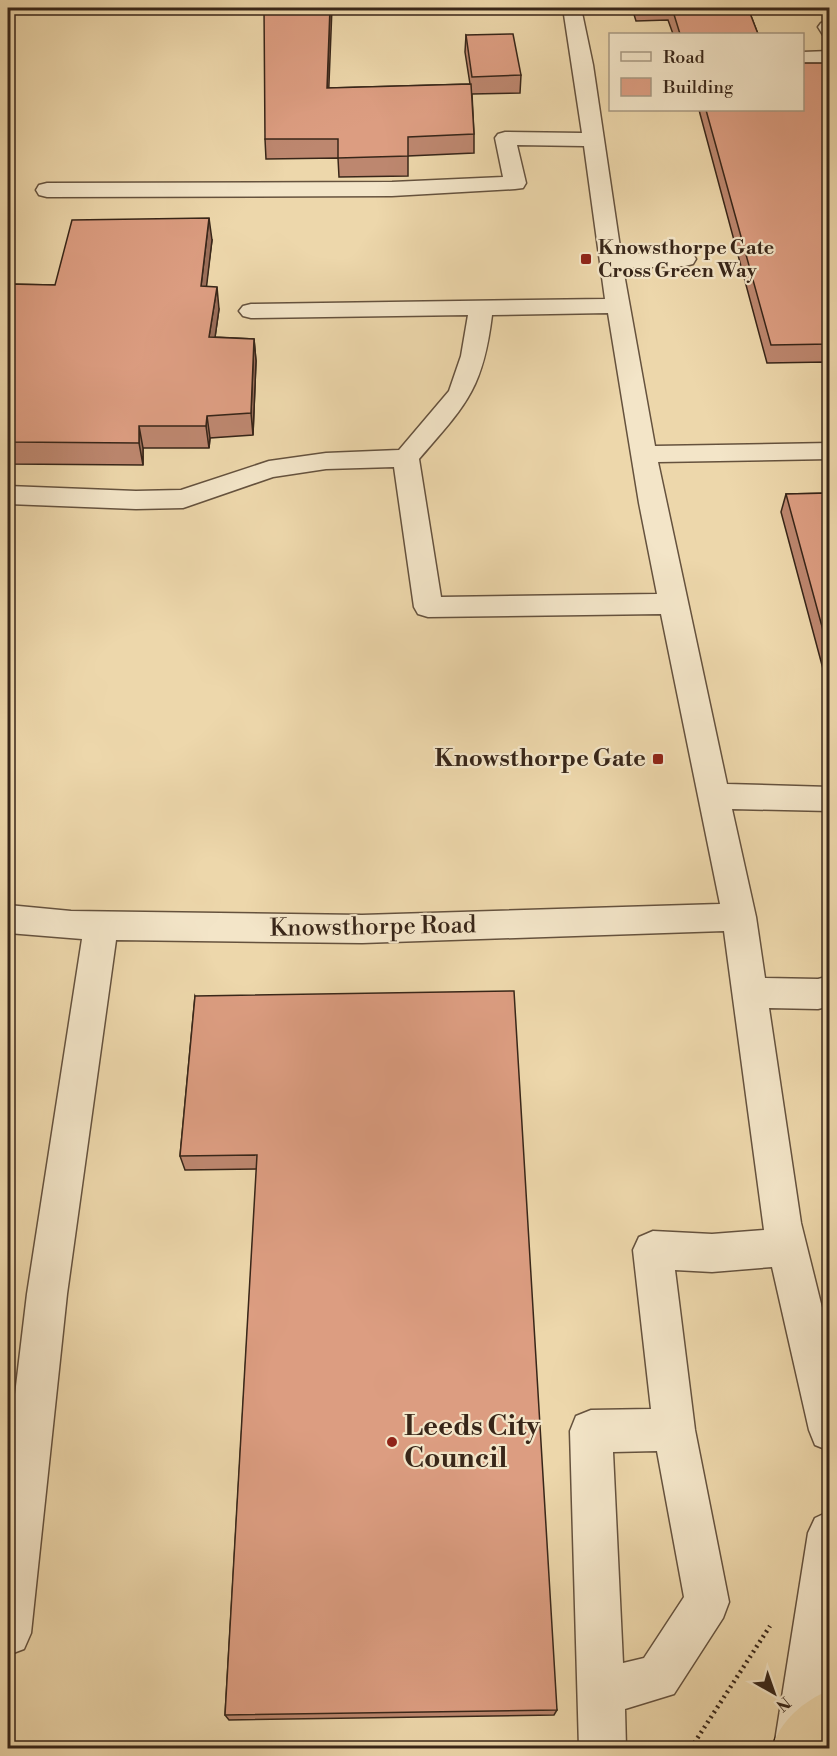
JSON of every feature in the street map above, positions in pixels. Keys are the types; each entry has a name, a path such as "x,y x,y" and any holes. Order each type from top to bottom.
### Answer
{"street":[{"path":"572,8 592,65 593,140 618,306 673,604 739,917 782,1223 830,1430"},
{"path":"804,58 830,57"},
{"path":"47,190 392,189 515,183 505,138 593,140"},
{"path":"611,261 685,259"},
{"path":"251,311 618,306"},
{"path":"8,495 136,500 183,499 269,469 326,461 406,458 456,399 469,373 477,343 481,307"},
{"path":"644,454 830,451"},
{"path":"406,458 428,607 673,604"},
{"path":"714,797 830,799"},
{"name":"Knowsthorpe Road","path":"8,919 100,926 362,929 739,917"},
{"path":"8,1633 47,1294 100,926"},
{"path":"749,992 818,994 830,991"},
{"path":"600,1692 658,1678 707,1602 674,1430 653,1250 712,1253 788,1247"},
{"path":"603,1749 591,1431 674,1430"},
{"path":"808,1734 820,1585 830,1533"}],"path":[{"path":"691,1749 796,1588 820,1585"}],"building":[{"path":"264,8 330,8 327,88 471,84 474,134 408,137 408,156 338,158 338,139 265,139"},
{"path":"672,8 748,8 758,33 680,33"},
{"path":"513,34 521,75 472,77 466,35"},
{"path":"804,63 830,63 830,344 771,345 706,111 804,111"},
{"path":"209,218 201,286 217,287 209,337 254,339 251,413 207,416 206,426 139,426 139,443 8,442 8,284 55,285 72,220"},
{"path":"830,493 830,656 786,494"},
{"name":"Leeds City Council","path":"514,991 557,1710 225,1715 257,1155 180,1156 195,996"}],"place":[{"name":"Knowsthorpe Gate Cross Green Way","path":"586,259"},
{"name":"Knowsthorpe Gate","path":"658,759"},
{"name":"Leeds City Council","path":"392,1442"}]}
